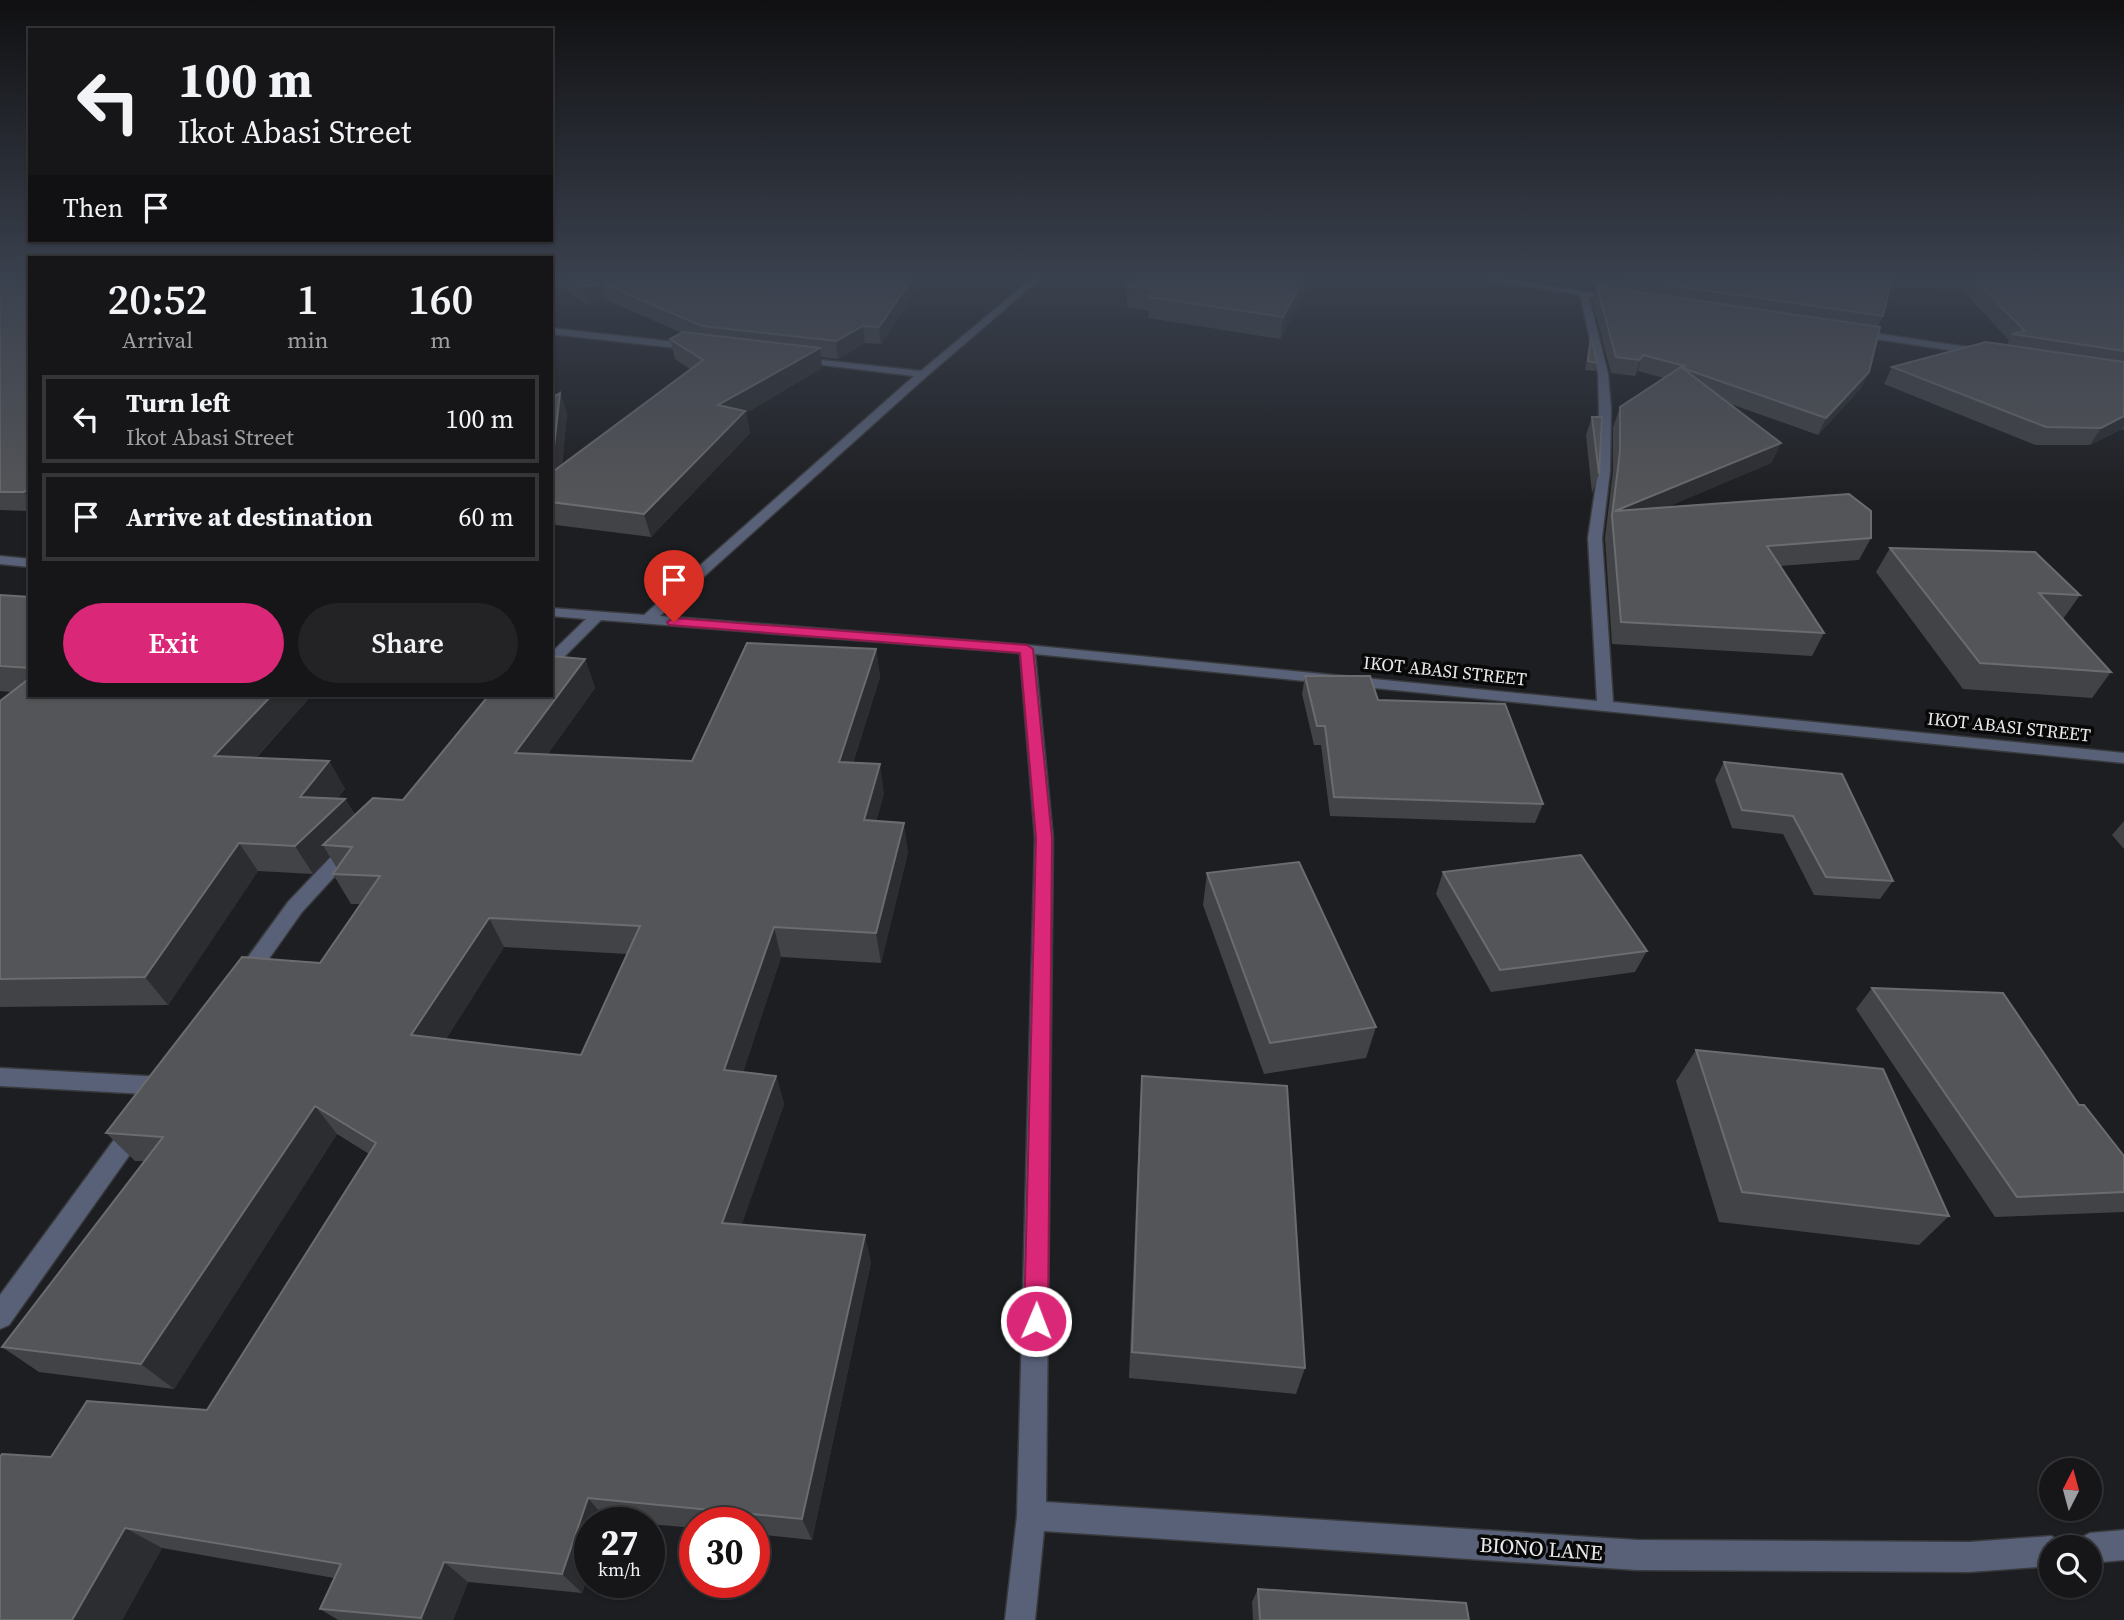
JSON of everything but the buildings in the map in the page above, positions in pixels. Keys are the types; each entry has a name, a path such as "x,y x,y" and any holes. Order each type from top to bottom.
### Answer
{"street":[{"path":"646,620 945,355"},
{"path":"1598,355 1605,409 1604,471 1595,538 1605,706"},
{"path":"789,358 923,373"},
{"path":"0,560 28,563"},
{"name":"IKOT ABASI STREET","path":"553,612 1027,649 2124,758"},
{"path":"553,660 597,616"},
{"path":"1020,1620 1031,1516 1044,838 1027,649"},
{"path":"230,996 295,907 362,838"},
{"path":"0,1077 170,1080 0,1317"},
{"name":"BIONO LANE","path":"1031,1516 1637,1555 1969,1557 2039,1552"},
{"path":"2102,1547 2124,1545"}],"route":[{"path":"674,622 1027,649 1044,838 1036,1321"}]}
